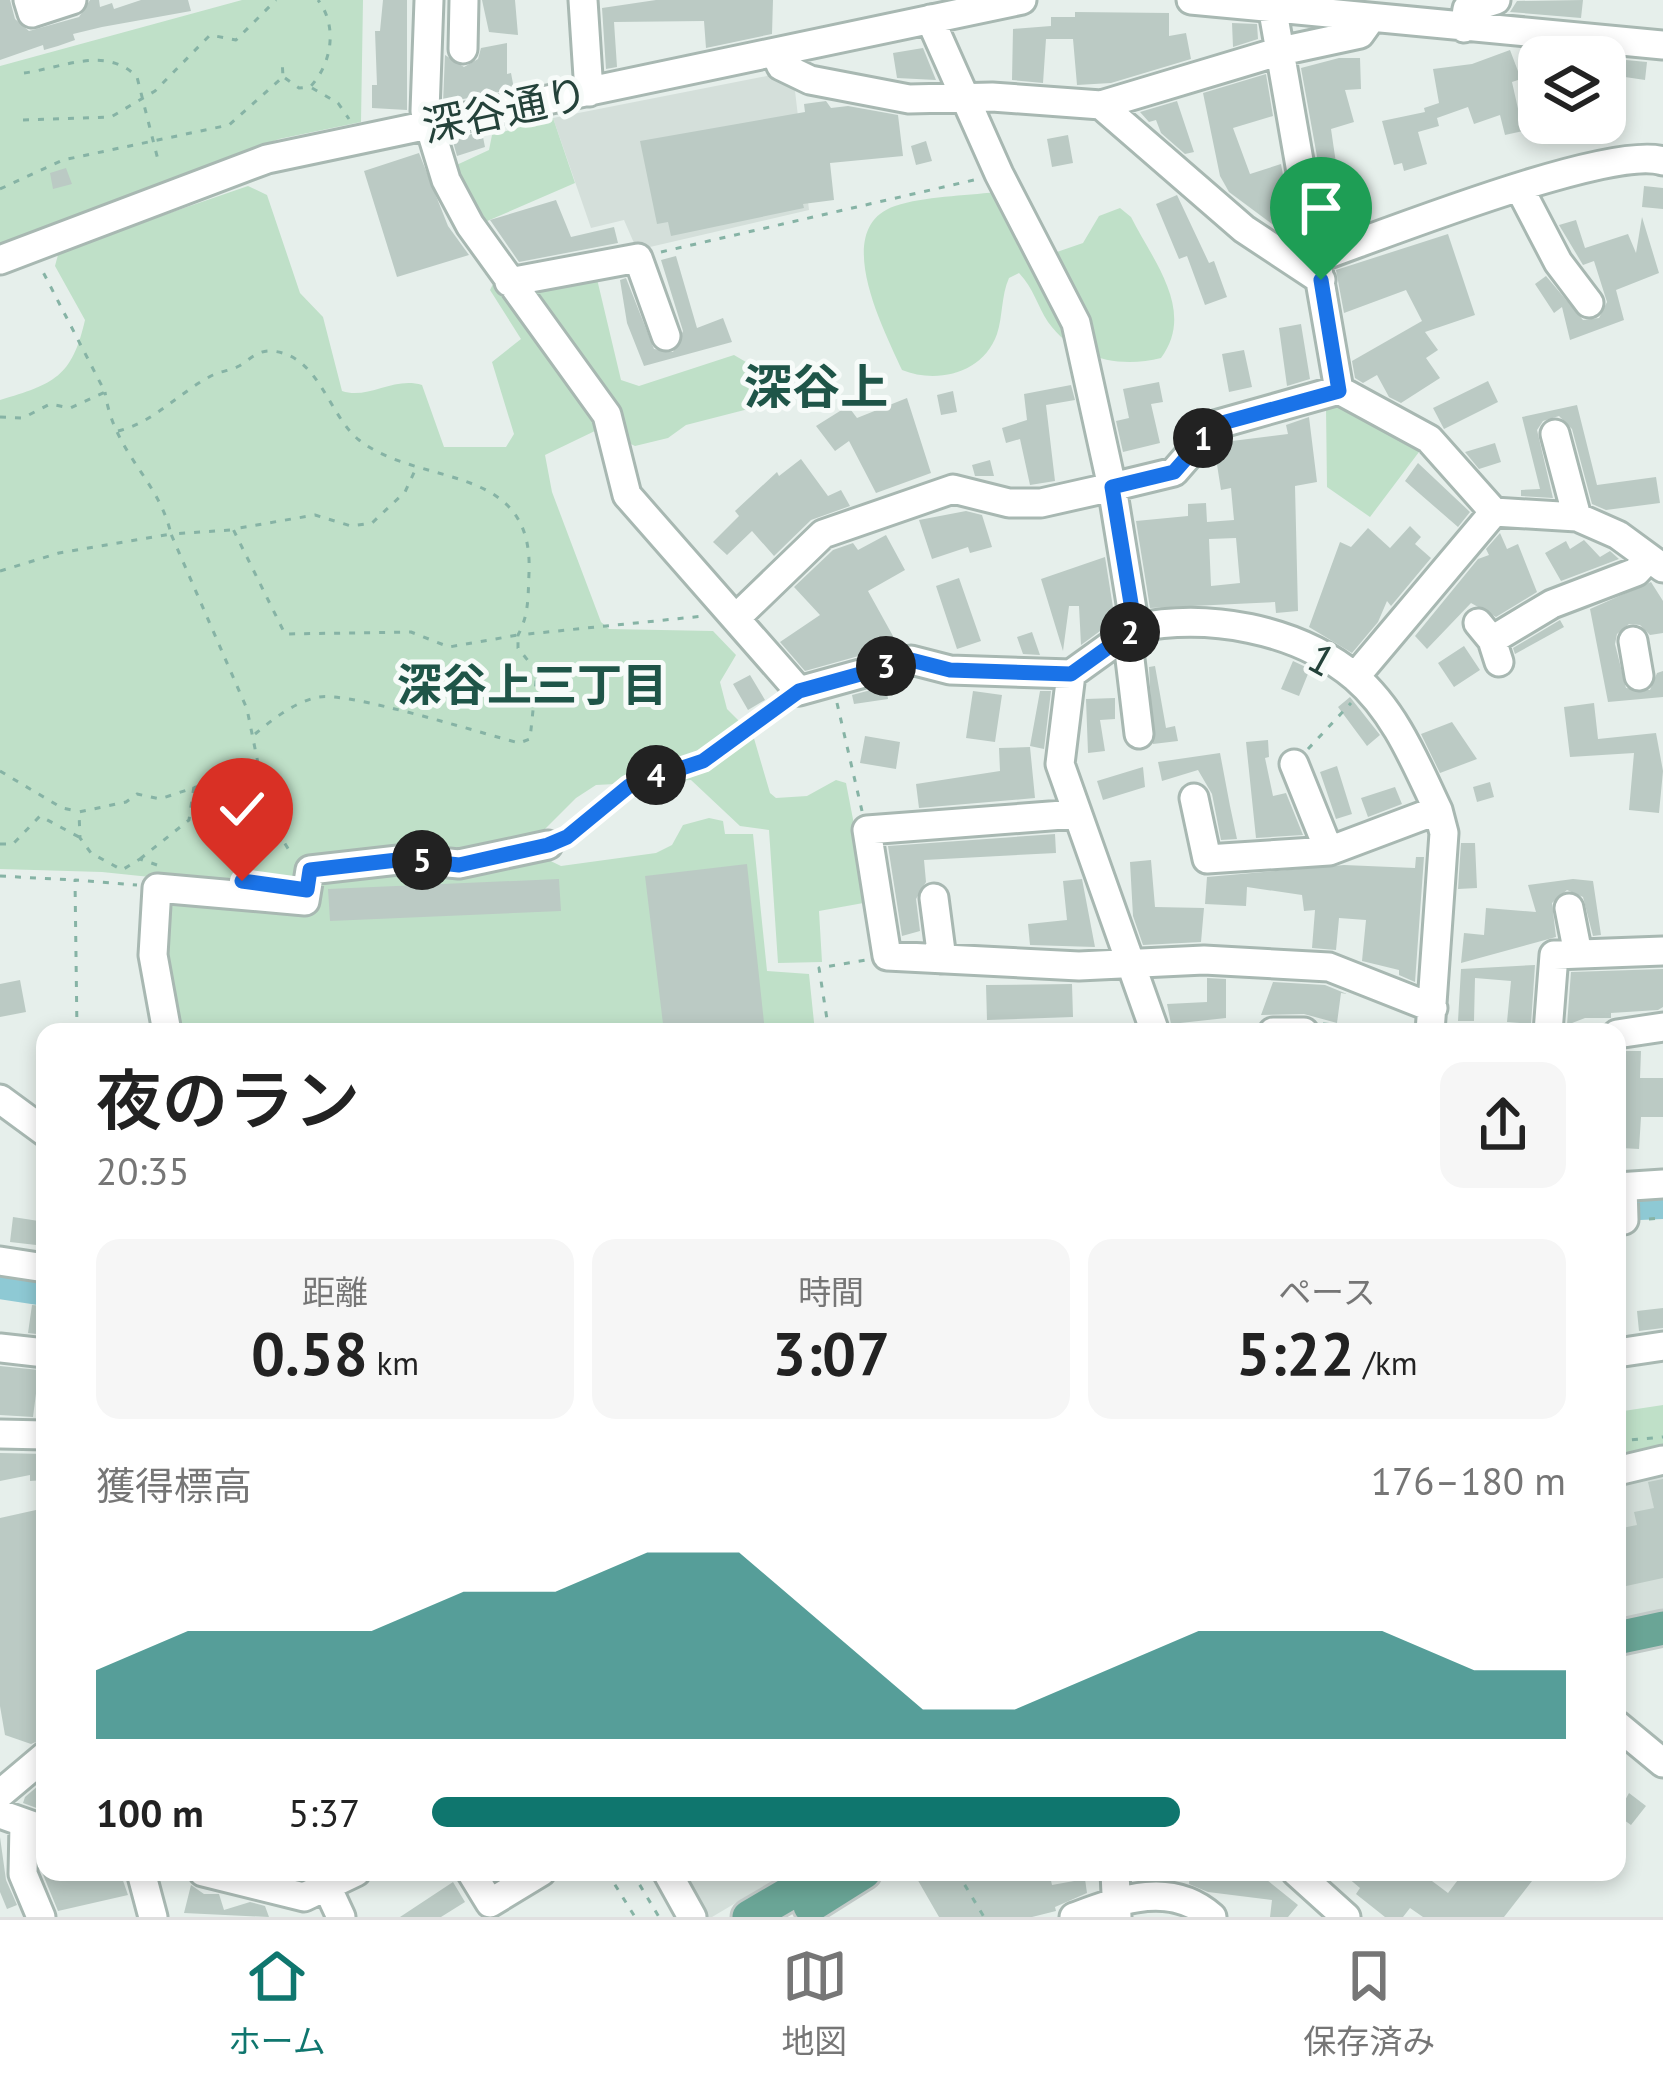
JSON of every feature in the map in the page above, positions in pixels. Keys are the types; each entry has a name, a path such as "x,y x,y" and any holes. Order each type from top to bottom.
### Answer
{"main road":[{"path":"1626,1636 1663,1628"},
{"path":"1626,1656 1663,1648"},
{"path":"749,1917 811,1881"},
{"path":"802,1914 852,1881"}],"street":[{"path":"28,0 32,13 72,0"},
{"path":"429,0 428,125 446,180 509,281 607,415 626,495 799,691 911,660 950,670 1071,674 1131,631"},
{"path":"463,49 464,0"},
{"path":"583,0 589,92"},
{"name":"深谷通り","path":"0,260 248,165 776,53 888,14 929,20 1022,0"},
{"path":"1191,0 1272,4 1370,20 1663,45"},
{"path":"1464,28 1467,9 1496,0"},
{"path":"1272,4 1339,391"},
{"path":"929,20 999,174 1076,323 1112,487 1139,734"},
{"path":"776,53 789,73 909,99 1101,105 1281,51 1360,34 1370,20"},
{"path":"1101,105 1244,229 1319,269 1520,189 1639,156 1663,161"},
{"path":"1520,189 1585,285"},
{"path":"509,281 638,258 666,336"},
{"path":"737,617 823,533 953,489 1009,503 1041,503 1174,472 1215,425 1339,391 1430,439 1494,512 1577,517 1618,535 1656,563 1552,604 1490,642"},
{"path":"1555,434 1577,517"},
{"path":"1360,684 1494,512"},
{"name":"1","path":"1131,631 1212,622 1259,631 1301,646 1360,684 1408,748 1444,833 1432,1020"},
{"path":"1071,674 1060,764 1152,1023"},
{"path":"1294,764 1329,851"},
{"path":"1194,798 1208,860 1329,851 1438,810"},
{"path":"1076,814 866,830 887,956 1130,964 1204,960 1329,967 1432,1020"},
{"path":"165,1023 153,955 165,878 305,901 310,870 406,859 459,865 548,845"},
{"path":"934,898 942,959"},
{"path":"1569,908 1578,953"},
{"path":"1547,1023 1550,958 1650,944"},
{"path":"1626,1033 1663,1027"},
{"path":"0,1099 36,1125"},
{"path":"1626,1196 1663,1184"},
{"path":"0,1261 36,1267"},
{"path":"1626,1352 1663,1346"},
{"path":"0,1348 36,1352"},
{"path":"0,1434 36,1436"},
{"path":"1626,1469 1663,1460"},
{"path":"1626,1732 1663,1763"},
{"path":"36,1769 12,1804 23,1874 41,1917"},
{"path":"143,1881 153,1917"},
{"path":"239,1881 304,1897 323,1881"},
{"path":"324,1881 341,1917"},
{"path":"477,1881 490,1903 527,1881"},
{"path":"672,1881 692,1917"},
{"path":"1306,1881 1346,1917"},
{"path":"1074,1917 1117,1909 1143,1894 1176,1898 1212,1917"}],"path":[{"path":"23,120 111,117 172,76 210,35 236,40 276,0"},
{"path":"310,88 324,73 331,30 318,0"},
{"path":"25,73 60,70 93,58 110,61 136,77 158,160"},
{"path":"281,59 290,84 310,88 338,103 350,124"},
{"path":"0,189 63,160 229,124 284,77"},
{"path":"638,258 999,174"},
{"path":"33,248 105,392 128,460 166,513 255,734 261,805 278,838 310,870"},
{"path":"118,431 138,426 216,374 270,350 303,365 315,377 352,435 417,466 437,468 500,500 522,518 530,540 527,617 518,635 518,648 537,672 530,739 519,743 358,700 320,697 278,715 255,734"},
{"path":"0,417 23,418 50,404 70,408 105,392"},
{"path":"0,572 59,553 171,533 233,530 315,515 351,526 372,524 405,492 417,466"},
{"path":"233,530 285,634 411,632 449,646 704,616"},
{"path":"832,679 866,830"},
{"path":"1294,764 1360,684"},
{"path":"548,845 567,837 629,786 703,761 799,691"},
{"path":"0,771 62,808 79,812 126,802 136,794 160,799 217,780 262,785"},
{"path":"122,870 189,820 194,784"},
{"path":"79,812 80,838"},
{"path":"0,844 13,844 40,816 80,838 91,853 122,870"},
{"path":"140,859 165,878"},
{"path":"122,870 124,883"},
{"path":"0,876 124,883 165,878"},
{"path":"75,880 77,1023"},
{"path":"828,1023 819,968 887,956"},
{"path":"1626,1441 1663,1436"},
{"path":"612,1881 634,1917"},
{"path":"638,1881 658,1917"},
{"path":"963,1881 984,1917"}],"shaded area":[{"path":"777,74 795,91 809,210 637,250 624,220 591,228 553,118"},
{"path":"1663,1463 1663,1610 1626,1618 1626,1473"},
{"path":"680,1881 773,1881 712,1917 701,1917"}],"green space":[{"path":"242,0 363,0 361,122 279,139 0,245 0,66"},
{"path":"553,118 575,183 478,225 450,168 489,150 492,135"},
{"path":"248,186 267,195 300,293 323,317 342,391 422,385 444,447 506,447 514,434 492,362 521,339 490,290 495,280 597,279 621,380 639,386 734,355 751,365 765,391 760,406 686,425 668,438 635,446 599,429 545,455 552,492 601,622 609,629 713,631 736,655 720,682 727,709 753,735 770,793 776,798 807,796 836,780 846,783 869,902 819,911 822,962 778,963 769,830 740,826 691,780 596,785 536,838 456,860 321,859 296,892 102,872 0,869 0,400 58,375 80,339 85,320 55,266 59,251"},
{"path":"996,192 1054,253 1083,243 1099,216 1120,208 1131,217 1173,304 1171,340 1161,358 1115,361 1071,345 1048,322 1019,273 1009,278 997,334 981,358 970,367 943,375 902,370 867,281 866,235 876,218 895,206"},
{"path":"1341,402 1425,444 1370,517 1327,487 1326,407"},
{"path":"709,818 723,821 725,834 753,834 767,971 809,974 814,1023 171,1023 160,954 170,896 312,910 315,880 536,854 561,866 656,853 672,845 683,825"},
{"path":"1663,1405 1663,1455 1626,1463 1626,1411"}],"building":[{"path":"0,0 10,0 15,19 29,31 79,17 90,0 99,0 100,7 112,3 114,9 141,0 188,0 191,11 73,34 75,40 0,60"},
{"path":"383,0 407,0 407,110 372,108 372,85 377,85 375,31 380,31"},
{"path":"482,0 515,0 518,35 489,32"},
{"path":"656,0 773,0 772,34 706,48 704,21 614,22 617,67 606,69 602,8"},
{"path":"1583,0 1581,18 1510,12 1517,1"},
{"path":"1075,12 1169,13 1169,36 1186,33 1191,59 1111,83 1077,85 1073,39 1046,39 1043,83 1012,80 1013,29 1051,26 1051,17 1075,17"},
{"path":"1232,23 1257,24 1258,39 1233,47"},
{"path":"507,43 507,74 511,73 514,89 443,103 445,55 464,67 478,59 481,48"},
{"path":"923,48 936,80 897,78 893,53"},
{"path":"1510,50 1518,71 1518,80 1512,82 1518,132 1505,135 1500,115 1474,124 1468,107 1437,118 1439,126 1418,132 1427,164 1404,171 1402,163 1394,165 1382,121 1425,112 1424,108 1439,103 1433,69 1472,64"},
{"path":"1360,58 1361,89 1345,90 1354,122 1331,129 1343,211 1353,209 1357,224 1331,234 1301,68"},
{"path":"1626,60 1647,62 1645,80 1626,77"},
{"path":"1266,74 1273,116 1233,128 1250,174 1281,164 1295,241 1229,192 1220,176 1203,93"},
{"path":"826,101 831,108 848,106 898,115 903,156 830,163 834,200 671,236 668,222 657,224 640,141 805,112 804,104"},
{"path":"1177,101 1194,152 1185,154 1161,133 1156,120 1149,122 1140,112"},
{"path":"482,132 485,147 457,156 452,138"},
{"path":"1068,135 1073,163 1052,167 1047,139"},
{"path":"926,141 932,161 916,165 911,146"},
{"path":"419,153 448,226 469,255 397,277 364,171"},
{"path":"66,168 72,184 53,189 50,173"},
{"path":"1644,186 1663,188 1663,209 1642,207"},
{"path":"1177,195 1209,263 1214,261 1227,297 1205,305 1187,256 1179,259 1156,204"},
{"path":"556,200 571,237 614,227 618,243 519,262 490,220"},
{"path":"1642,217 1659,273 1616,290 1624,320 1570,340 1562,307 1554,313 1535,284 1546,276 1583,320 1599,318 1607,302 1594,261 1583,265 1559,225 1576,220 1585,248 1628,234 1636,253"},
{"path":"1448,234 1475,315 1425,332 1438,350 1426,358 1440,378 1401,403 1389,397 1377,375 1363,383 1355,378 1352,361 1422,321 1406,290 1344,313 1336,270"},
{"path":"676,256 697,328 723,318 732,342 644,366 627,323 620,280 626,278 654,349 673,352 683,331 661,260"},
{"path":"1301,324 1310,379 1287,386 1279,328"},
{"path":"1244,350 1252,387 1229,392 1222,354"},
{"path":"1488,381 1498,402 1444,429 1433,408"},
{"path":"1159,382 1163,402 1151,404 1160,443 1123,452 1116,421 1129,418 1123,389"},
{"path":"1071,385 1075,400 1046,405 1055,481 1030,485 1020,439 1006,443 1002,428 1027,420 1024,394"},
{"path":"953,391 957,412 941,415 937,395"},
{"path":"907,398 931,473 876,493 849,441 835,451 816,426 848,406 857,418"},
{"path":"1577,405 1597,485 1656,477 1660,503 1606,510 1592,504 1572,429 1559,416 1543,421 1537,430 1553,498 1521,496 1521,490 1540,489 1522,417"},
{"path":"1309,417 1317,482 1295,486 1298,611 1276,613 1275,602 1150,608 1136,521 1188,516 1188,504 1206,503 1207,522 1234,520 1231,488 1221,490 1215,452 1224,442 1288,434 1286,425","holes":["1236,538 1240,583 1211,586 1209,539"]},
{"path":"1495,443 1501,462 1479,469 1465,452"},
{"path":"801,459 828,496 841,490 850,506 811,520 774,556 752,531 727,555 713,542 739,516 735,511 777,472 779,476"},
{"path":"990,460 994,476 975,476 972,465"},
{"path":"1418,463 1470,512 1458,527 1405,481"},
{"path":"966,511 982,515 992,547 970,553 968,547 932,559 919,520"},
{"path":"1410,526 1421,537 1415,544 1431,558 1391,606 1387,601 1378,622 1352,653 1309,627 1340,542 1351,547 1368,528 1390,548"},
{"path":"1500,533 1507,549 1518,544 1537,592 1496,617 1471,603 1427,649 1415,636 1478,559 1489,555 1486,549"},
{"path":"886,535 905,570 868,591 898,645 805,671 780,642 820,615 794,587 833,550 853,543 858,550"},
{"path":"1584,540 1600,557 1610,551 1619,559 1561,581 1545,553 1566,541 1570,549"},
{"path":"1105,557 1115,620 1081,645 1079,606 1069,606 1063,651 1041,579"},
{"path":"959,578 981,641 957,649 936,586"},
{"path":"1651,582 1663,601 1663,633 1650,635 1640,625 1629,624 1617,634 1615,644 1626,688 1650,690 1657,673 1663,671 1663,697 1608,702 1590,609"},
{"path":"1560,620 1564,627 1515,654 1513,648"},
{"path":"1032,632 1040,655 1023,654 1017,637"},
{"path":"1464,646 1480,670 1454,687 1438,663"},
{"path":"1293,661 1310,669 1299,696 1281,689"},
{"path":"1155,666 1166,728 1175,726 1178,741 1153,744 1149,667"},
{"path":"750,675 765,700 748,710 733,684"},
{"path":"886,686 888,699 854,704 852,695"},
{"path":"973,691 1002,695 995,742 966,738"},
{"path":"1040,691 1051,691 1044,749 1030,746"},
{"path":"1350,697 1380,735 1367,746 1338,707"},
{"path":"1115,698 1115,719 1100,720 1105,751 1088,753 1086,699"},
{"path":"1594,703 1598,739 1656,733 1663,771 1659,813 1629,810 1634,753 1570,757 1564,707"},
{"path":"1452,722 1477,759 1440,773 1421,734"},
{"path":"865,736 900,742 896,769 860,763"},
{"path":"1268,740 1269,757 1265,758 1273,796 1286,793 1303,835 1256,838 1246,742"},
{"path":"1030,747 1035,798 919,808 916,784 1000,771 999,748"},
{"path":"1220,753 1237,839 1221,840 1212,794 1198,770 1162,781 1158,762"},
{"path":"1337,766 1352,814 1336,819 1320,772"},
{"path":"1143,767 1145,787 1103,800 1097,781"},
{"path":"1490,782 1494,797 1477,802 1473,787"},
{"path":"1395,787 1402,804 1368,817 1361,798"},
{"path":"1055,834 1056,853 924,860 926,882 916,899 920,931 902,936 888,846"},
{"path":"1461,843 1475,843 1477,888 1458,889"},
{"path":"1416,857 1424,857 1415,982 1399,975 1399,970 1362,961 1366,920 1339,918 1336,950 1312,948 1315,910 1304,911 1302,895 1247,887 1246,906 1205,904 1207,877 1344,865 1415,868"},
{"path":"1151,860 1155,907 1204,908 1201,942 1143,945 1133,916 1130,862"},
{"path":"747,864 764,1023 663,1023 645,876"},
{"path":"559,879 561,911 330,921 328,889"},
{"path":"1082,879 1095,947 1030,945 1028,924 1067,920 1063,881"},
{"path":"1593,881 1601,935 1593,936 1583,897 1567,890 1552,903 1556,937 1461,963 1464,933 1484,935 1486,908 1536,912 1528,885"},
{"path":"1535,965 1531,1023 1507,1022 1511,981 1475,978 1474,1021 1458,1021 1461,969"},
{"path":"1663,969 1663,1007 1567,1023 1571,972"},
{"path":"1207,978 1226,979 1226,1018 1171,1023 1167,1004 1207,1002"},
{"path":"20,980 26,1012 0,1017 0,984"},
{"path":"1273,982 1325,985 1347,994 1341,993 1337,1023 1304,1014 1261,1015"},
{"path":"1072,984 1073,1017 987,1020 986,985"},
{"path":"1626,1051 1641,1051 1640,1078 1663,1078 1663,1117 1641,1117 1639,1149 1626,1148"},
{"path":"13,1217 36,1221 36,1245 10,1242"},
{"path":"32,1305 36,1305 36,1334 28,1333"},
{"path":"1663,1308 1663,1328 1639,1331 1637,1311"},
{"path":"0,1366 36,1370 33,1417 0,1415"},
{"path":"0,1453 36,1454 36,1481 30,1481 30,1475 0,1481"},
{"path":"1663,1479 1663,1578 1626,1586 1626,1527 1637,1525 1634,1512 1654,1508 1648,1482"},
{"path":"36,1510 36,1742 31,1744 5,1735 0,1706 0,1518"},
{"path":"36,1788 36,1808 23,1803"},
{"path":"1629,1793 1646,1806 1631,1825 1626,1821"},
{"path":"0,1837 6,1880 17,1905 7,1909 0,1892"},
{"path":"46,1881 123,1881 128,1895 58,1911"},
{"path":"918,1881 1051,1881 1052,1885 1085,1881 1087,1893 1055,1907 1056,1911 1032,1917 939,1917"},
{"path":"1268,1881 1298,1905 1288,1917 1270,1917 1272,1900 1208,1892 1189,1884"},
{"path":"1352,1881 1432,1881 1448,1893 1457,1881 1532,1881 1504,1917 1423,1917 1410,1908 1403,1917 1385,1917 1356,1894 1360,1888"},
{"path":"453,1882 465,1902 441,1917 400,1917"},
{"path":"191,1885 204,1894 219,1894 224,1910 250,1902 265,1906 269,1917 184,1913"}],"waterway":[{"path":"1626,1206 1663,1204"},
{"path":"0,1284 36,1290"}],"district":[{"name":"深谷上","path":"816,386"},
{"name":"深谷上三丁目","path":"532,684"}],"route":[{"path":"242,881 307,890 310,870 406,859 459,865 548,845 567,837 629,786 703,761 799,691 832,679 911,660 950,670 1071,674 1135,628 1112,487 1174,472 1215,425 1310,403 1339,391 1321,280"}]}
